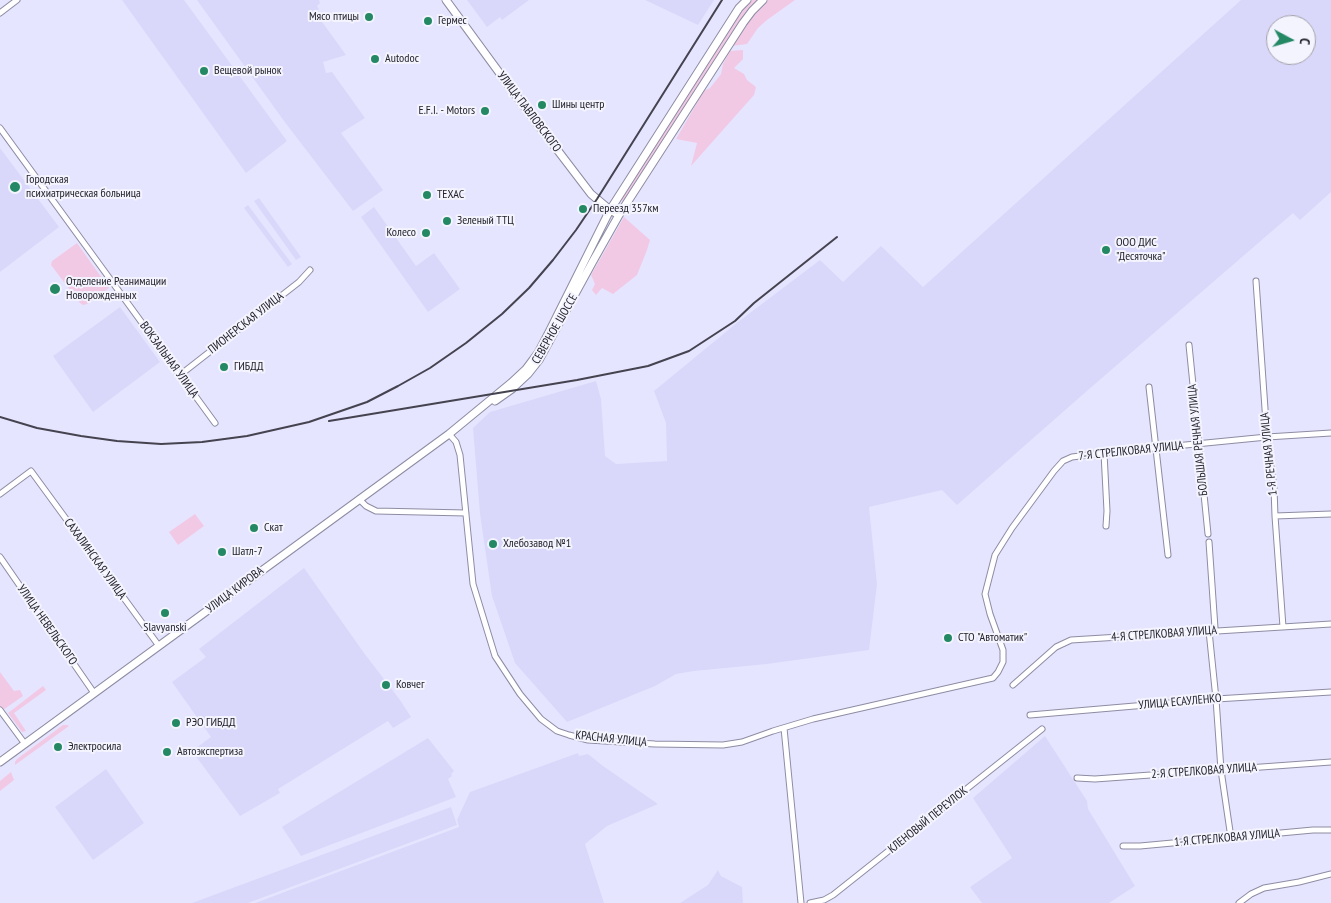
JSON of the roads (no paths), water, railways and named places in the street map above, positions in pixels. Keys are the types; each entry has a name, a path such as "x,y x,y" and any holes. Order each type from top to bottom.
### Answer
{"main road":[{"name":"УЛИЦА ПАВЛОВСКОГО","path":"446,0 591,194 619,215"},
{"name":"СЕВЕРНОЕ ШОССЕ","path":"470,418 526,369 538,353 610,210 734,16 747,0"},
{"name":"СЕВЕРНОЕ ШОССЕ","path":"470,418 512,389 539,360 619,215 743,22 763,0"},
{"name":"УЛИЦА КИРОВА","path":"0,762 470,418"}],"street":[{"path":"0,13 17,0"},
{"name":"ВОКЗАЛЬНАЯ УЛИЦА","path":"0,128 215,423"},
{"name":"ПИОНЕРСКАЯ УЛИЦА","path":"180,375 299,282 310,270"},
{"name":"1-Я РЕЧНАЯ УЛИЦА","path":"1256,281 1267,437 1274,488 1283,627"},
{"name":"БОЛЬШАЯ РЕЧНАЯ УЛИЦА","path":"1189,345 1208,534"},
{"path":"1149,387 1168,554"},
{"name":"7-Я СТРЕЛКОВАЯ УЛИЦА","path":"784,728 814,719 993,678 1003,662 1003,650 985,594 995,554 1054,471 1063,462 1072,457 1198,443 1331,433"},
{"name":"КРАСНАЯ УЛИЦА","path":"449,434 456,442 460,455 472,584 495,656 520,694 541,719 557,731 588,740 656,744 723,745 742,742 784,728"},
{"path":"1104,452 1106,526"},
{"name":"САХАЛИНСКАЯ УЛИЦА","path":"0,494 31,471 159,646"},
{"path":"359,499 366,506 376,511 466,514"},
{"path":"1275,516 1331,514"},
{"path":"1209,542 1215,628 1209,631 1221,770 1230,838"},
{"name":"УЛИЦА НЕВЕЛЬСКОГО","path":"0,557 94,693"},
{"name":"4-Я СТРЕЛКОВАЯ УЛИЦА","path":"1013,685 1056,647 1070,640 1331,624"},
{"name":"УЛИЦА ЕСАУЛЕНКО","path":"1030,715 1216,699 1331,692"},
{"path":"0,710 24,744"},
{"path":"784,728 801,903"},
{"name":"КЛЕНОВЫЙ ПЕРЕУЛОК","path":"810,903 824,900 833,895 1042,729"},
{"name":"2-Я СТРЕЛКОВАЯ УЛИЦА","path":"1077,778 1095,779 1331,762"},
{"name":"1-Я СТРЕЛКОВАЯ УЛИЦА","path":"1123,846 1331,830"},
{"path":"1240,903 1251,894 1264,888 1331,874"}],"railway":[{"path":"0,417 37,428 117,441 161,444 202,442 247,436 309,422 367,402 430,368 466,343 502,314 529,288 553,260 597,199 722,0"},
{"path":"329,421 577,380 648,366 689,351 735,321 754,303 837,237"}],"place":[{"name":"Мясо птицы","path":"369,17"},
{"name":"Гермес","path":"428,21"},
{"name":"Autodoc","path":"375,59"},
{"name":"Вещевой рынок","path":"204,71"},
{"name":"Шины центр","path":"542,105"},
{"name":"E.F.I. - Motors","path":"485,111"},
{"name":"Городская психиатрическая больница","path":"15,187"},
{"name":"ТЕХАС","path":"427,195"},
{"name":"Переезд 357км","path":"583,209"},
{"name":"Зеленый ТТЦ","path":"447,221"},
{"name":"Колесо","path":"426,233"},
{"name":"ООО ДИС \"Десяточка\"","path":"1106,250"},
{"name":"Отделение Реанимации Новорожденных","path":"55,289"},
{"name":"ГИБДД","path":"224,367"},
{"name":"Скат","path":"254,528"},
{"name":"Хлебозавод №1","path":"493,544"},
{"name":"Шатл-7","path":"222,552"},
{"name":"Slavyanski","path":"165,613"},
{"name":"СТО \"Автоматик\"","path":"948,638"},
{"name":"Ковчег","path":"386,685"},
{"name":"РЭО ГИБДД","path":"176,723"},
{"name":"Электросила","path":"58,747"},
{"name":"Автоэкспертиза","path":"167,752"}]}
